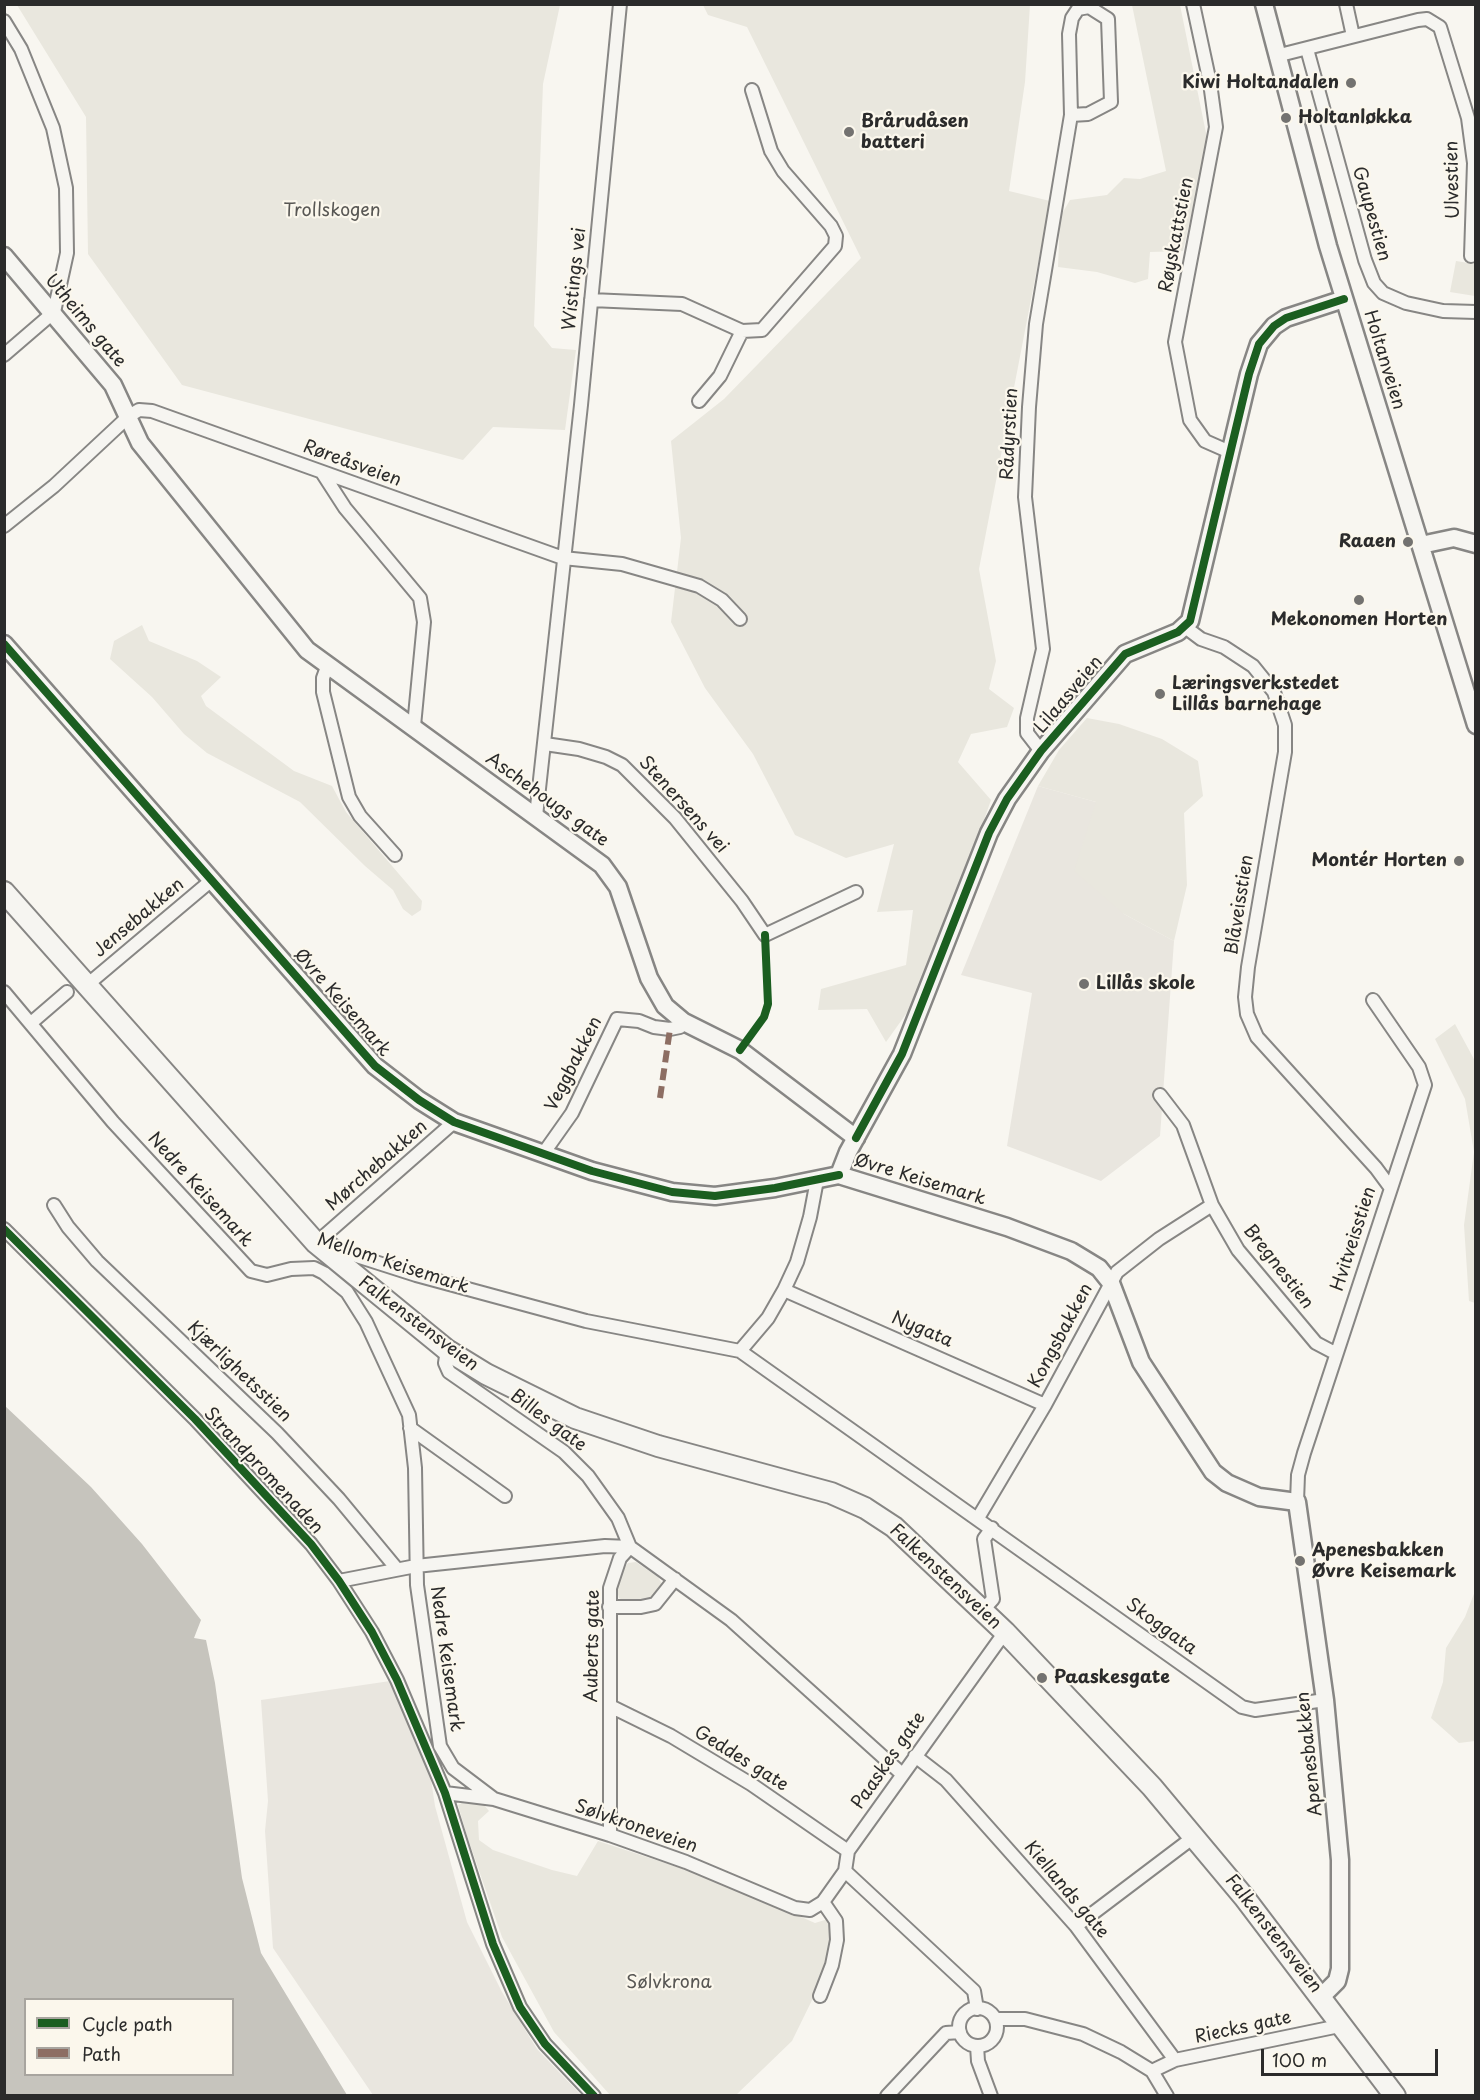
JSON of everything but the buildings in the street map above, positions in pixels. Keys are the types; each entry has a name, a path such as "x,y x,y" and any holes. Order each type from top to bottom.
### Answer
{"main road":[{"name":"Holtanveien","path":"1264,4 1276,56 1344,299 1476,725"},
{"name":"Utheims gate","path":"4,256 54,312 113,385 129,416"},
{"path":"1185,627 1193,612 1254,356 1266,334 1286,318 1344,299"},
{"name":"Aschehougs gate","path":"129,416 140,443 307,650 327,667 414,726 589,854 609,874 625,903 649,978 658,996 684,1022 740,1050 856,1138"},
{"path":"1421,545 1454,538 1476,544"},
{"name":"Lilaasveien","path":"839,1175 856,1138 902,1054 989,833 1007,799 1041,751 1125,654 1185,627"},
{"name":"Øvre Keisemark","path":"4,644 213,879 375,1066 454,1122 543,1154 639,1184 696,1195 738,1193 839,1175 985,1220 1071,1251 1099,1268 1111,1282 1141,1362 1214,1472 1227,1483 1259,1497 1297,1502"},
{"name":"Mellom Keisemark","path":"4,892 320,1240"},
{"name":"Falkenstensveien","path":"320,1240 447,1350 486,1374 575,1418 658,1446 796,1482 865,1508 894,1527 1005,1632 1195,1836 1322,1996 1395,2096"},
{"name":"Apenesbakken","path":"1297,1502 1325,1700 1340,1860 1337,1980 1322,1996"}],"street":[{"name":"Wistings vei","path":"536,816 620,4"},
{"name":"Røyskattstien","path":"1193,4 1208,72 1216,127 1175,342 1182,393 1190,420 1205,441 1230,452"},
{"path":"1346,4 1353,36"},
{"name":"Rådyrstien","path":"1041,751 1027,733 1027,718 1043,649 1025,497 1029,407 1036,324 1071,115 1069,34 1072,18 1078,9 1089,7 1108,19 1111,102 1088,114 1071,115"},
{"name":"Ulvestien","path":"1276,56 1427,20 1440,27 1468,118 1474,163 1471,256"},
{"path":"4,21 21,49 53,128 66,188 67,253 54,312 4,355"},
{"name":"Gaupestien","path":"1307,49 1365,260 1374,283 1383,292 1406,303 1443,311 1476,312"},
{"path":"591,300 682,304 742,331 762,330 835,246 836,236 812,202 783,171 771,151 752,90"},
{"path":"699,400 720,376 742,331"},
{"name":"Røreåsveien","path":"129,416 139,410 152,411 563,558"},
{"path":"4,526 54,486 129,416"},
{"path":"323,474 345,508 420,598 424,622 414,726"},
{"path":"563,558 622,564 699,586 722,600 740,619"},
{"name":"Blåveisstien","path":"1185,627 1192,634 1243,657 1253,666 1274,692 1285,725 1285,752 1248,967 1245,997 1247,1014 1257,1037 1376,1168 1390,1187"},
{"path":"327,667 322,678 322,692 349,797 360,816 395,855"},
{"name":"Stenersens vei","path":"545,744 606,756 622,765 675,818 742,901 765,935 856,892"},
{"name":"Jensebakken","path":"87,985 213,879"},
{"name":"Nedre Keisemark","path":"4,992 113,1122 251,1271 267,1275 291,1269 314,1268 324,1272 347,1292 371,1332 409,1415 415,1468 416,1566 431,1693 440,1746 453,1768 494,1799"},
{"path":"31,1023 67,992"},
{"name":"Hvitveisstien","path":"1297,1502 1298,1475 1335,1353 1425,1085 1419,1067 1373,1000"},
{"name":"Veggbakken","path":"543,1154 572,1113 617,1018 670,1029 680,1027 684,1022"},
{"name":"Bregnestien","path":"1160,1095 1182,1125 1212,1204 1238,1250 1316,1343 1335,1353"},
{"name":"Mørchebakken","path":"320,1240 454,1122"},
{"path":"740,1351 768,1318 784,1290 804,1239 817,1180"},
{"name":"Kjærlighetsstien","path":"54,1204 68,1227 97,1261 277,1433 339,1499 397,1569"},
{"name":"Kongsbakken","path":"978,1518 1045,1405 1111,1282 1125,1264 1212,1204"},
{"name":"Strandpromenaden","path":"4,1229 195,1419 311,1544 339,1581 372,1632 397,1680 445,1793 493,1944 520,2007 545,2044 594,2096"},
{"name":"Mellom Keisemark","path":"320,1240 341,1251 416,1275 585,1321 740,1351"},
{"name":"Nygata","path":"784,1290 1045,1405"},
{"name":"Billes gate","path":"447,1350 445,1364 449,1372 564,1452 588,1476 618,1518 630,1547"},
{"name":"Skoggata","path":"740,1351 1242,1707 1255,1710 1325,1700"},
{"path":"410,1428 505,1496"},
{"path":"983,1610 993,1599 984,1539 992,1528"},
{"path":"339,1581 416,1566 546,1552 630,1547 731,1620 902,1774"},
{"name":"Auberts gate","path":"610,1835 609,1607 616,1569 630,1547"},
{"path":"609,1607 641,1607 655,1604 675,1580"},
{"name":"Paaskes gate","path":"810,1910 823,1902 845,1870 848,1851 1005,1632"},
{"name":"Geddes gate","path":"610,1706 671,1736 751,1784 848,1851"},
{"name":"Kiellands gate","path":"915,1755 946,1780 1076,1926 1175,2060"},
{"name":"Sølvkroneveien","path":"445,1793 494,1799 610,1835 686,1862 795,1908 810,1910"},
{"path":"1076,1926 1195,1836"},
{"path":"845,1870 974,1991 977,2009"},
{"path":"820,1996 832,1965 837,1940 836,1922 823,1902"},
{"path":"977,2009 988,2012 994,2019 995,2035 988,2043 977,2046 966,2042 960,2032 963,2016 977,2009"},
{"path":"994,2019 1025,2019 1083,2034 1121,2052 1152,2072 1167,2096"},
{"name":"Riecks gate","path":"1152,2072 1175,2060 1344,2025"},
{"path":"887,2096 946,2033 960,2032"},
{"path":"977,2046 978,2061 992,2096"}],"shaded area":[{"name":"Lillås skole","path":"1038,786 1096,802 1124,914 1174,941 1160,1136 1101,1181 1007,1146 1032,993 961,975"},
{"path":"4,1405 91,1487 142,1544 201,1620 194,1638 206,1640 215,1683 242,1878 261,1953 347,2095 5,2095"},
{"path":"397,1680 426,1747 435,1806 467,1922 502,1992 537,2049 581,2095 373,2095 273,1948 265,1831 268,1801 261,1700"}],"green space":[{"name":"Trollskogen","path":"17,5 560,5 543,84 534,326 552,348 576,350 565,430 493,427 463,460 182,385 88,254 86,117"},
{"path":"703,5 1030,5 1025,82 1009,191 1050,201 979,569 996,661 989,689 1014,708 1007,727 971,734 958,762 991,800 954,905 916,1000 886,1042 867,1009 818,1010 821,989 906,965 913,910 877,912 894,844 846,858 795,835 753,754 705,688 671,622 681,538 671,441 724,399 861,258 747,27 708,15"},
{"path":"1132,5 1180,5 1208,143 1183,251 1150,252 1148,279 1135,283 1097,272 1058,267 1060,217 1070,200 1107,195 1124,178 1140,179 1166,171"},
{"path":"1456,261 1475,264 1475,296 1450,292"},
{"path":"142,625 149,641 197,661 221,677 201,696 206,706 294,771 332,786 346,812 422,901 421,910 412,916 403,909 393,890 365,866 300,802 207,753 184,734 152,697 110,659 114,641"},
{"path":"1087,718 1119,724 1162,739 1198,761 1203,796 1184,813 1187,885 1174,941 1124,914 1074,871 1096,802 1038,786 1059,750"},
{"path":"1455,1024 1475,1061 1475,1303 1469,1301 1464,1225 1474,1152 1465,1099 1435,1039"},
{"path":"636,1562 658,1577 662,1584 656,1598 648,1602 625,1601 619,1598 617,1591 624,1568 628,1563"},
{"path":"1475,1591 1475,1741 1459,1743 1431,1718 1443,1682 1446,1648 1465,1617"},
{"name":"Sølvkrona","path":"462,1803 484,1805 489,1811 478,1821 479,1840 493,1850 552,1870 577,1876 598,1841 711,1878 815,1923 828,1919 831,1930 828,1956 815,1994 792,2041 736,2095 610,2095 554,2032 502,1937 467,1836 458,1805"}],"marked path":[{"path":"660,1098 670,1029"}],"cycle path":[{"path":"856,1138 902,1054 989,833 1007,799 1041,751 1125,654 1178,632 1190,621 1249,374 1259,344 1274,326 1286,318 1344,299"},
{"path":"4,644 375,1066 419,1100 454,1122 592,1171 672,1192 715,1196 775,1188 839,1175"},
{"path":"740,1050 764,1017 768,1004 765,935"},
{"path":"4,1229 195,1419 311,1544 339,1581 372,1632 397,1680 445,1793 493,1944 520,2007 545,2044 594,2096"}],"place":[{"name":"Kiwi Holtandalen","path":"1351,83"},
{"name":"Holtanløkka","path":"1286,118"},
{"name":"Brårudåsen batteri","path":"849,132"},
{"name":"Raaen","path":"1408,542"},
{"name":"Mekonomen Horten","path":"1359,600"},
{"name":"Læringsverkstedet Lillås barnehage","path":"1160,694"},
{"name":"Montér Horten","path":"1459,861"},
{"name":"Lillås skole","path":"1084,984"},
{"name":"Apenesbakken Øvre Keisemark","path":"1300,1561"},
{"name":"Paaskesgate","path":"1042,1678"}]}
